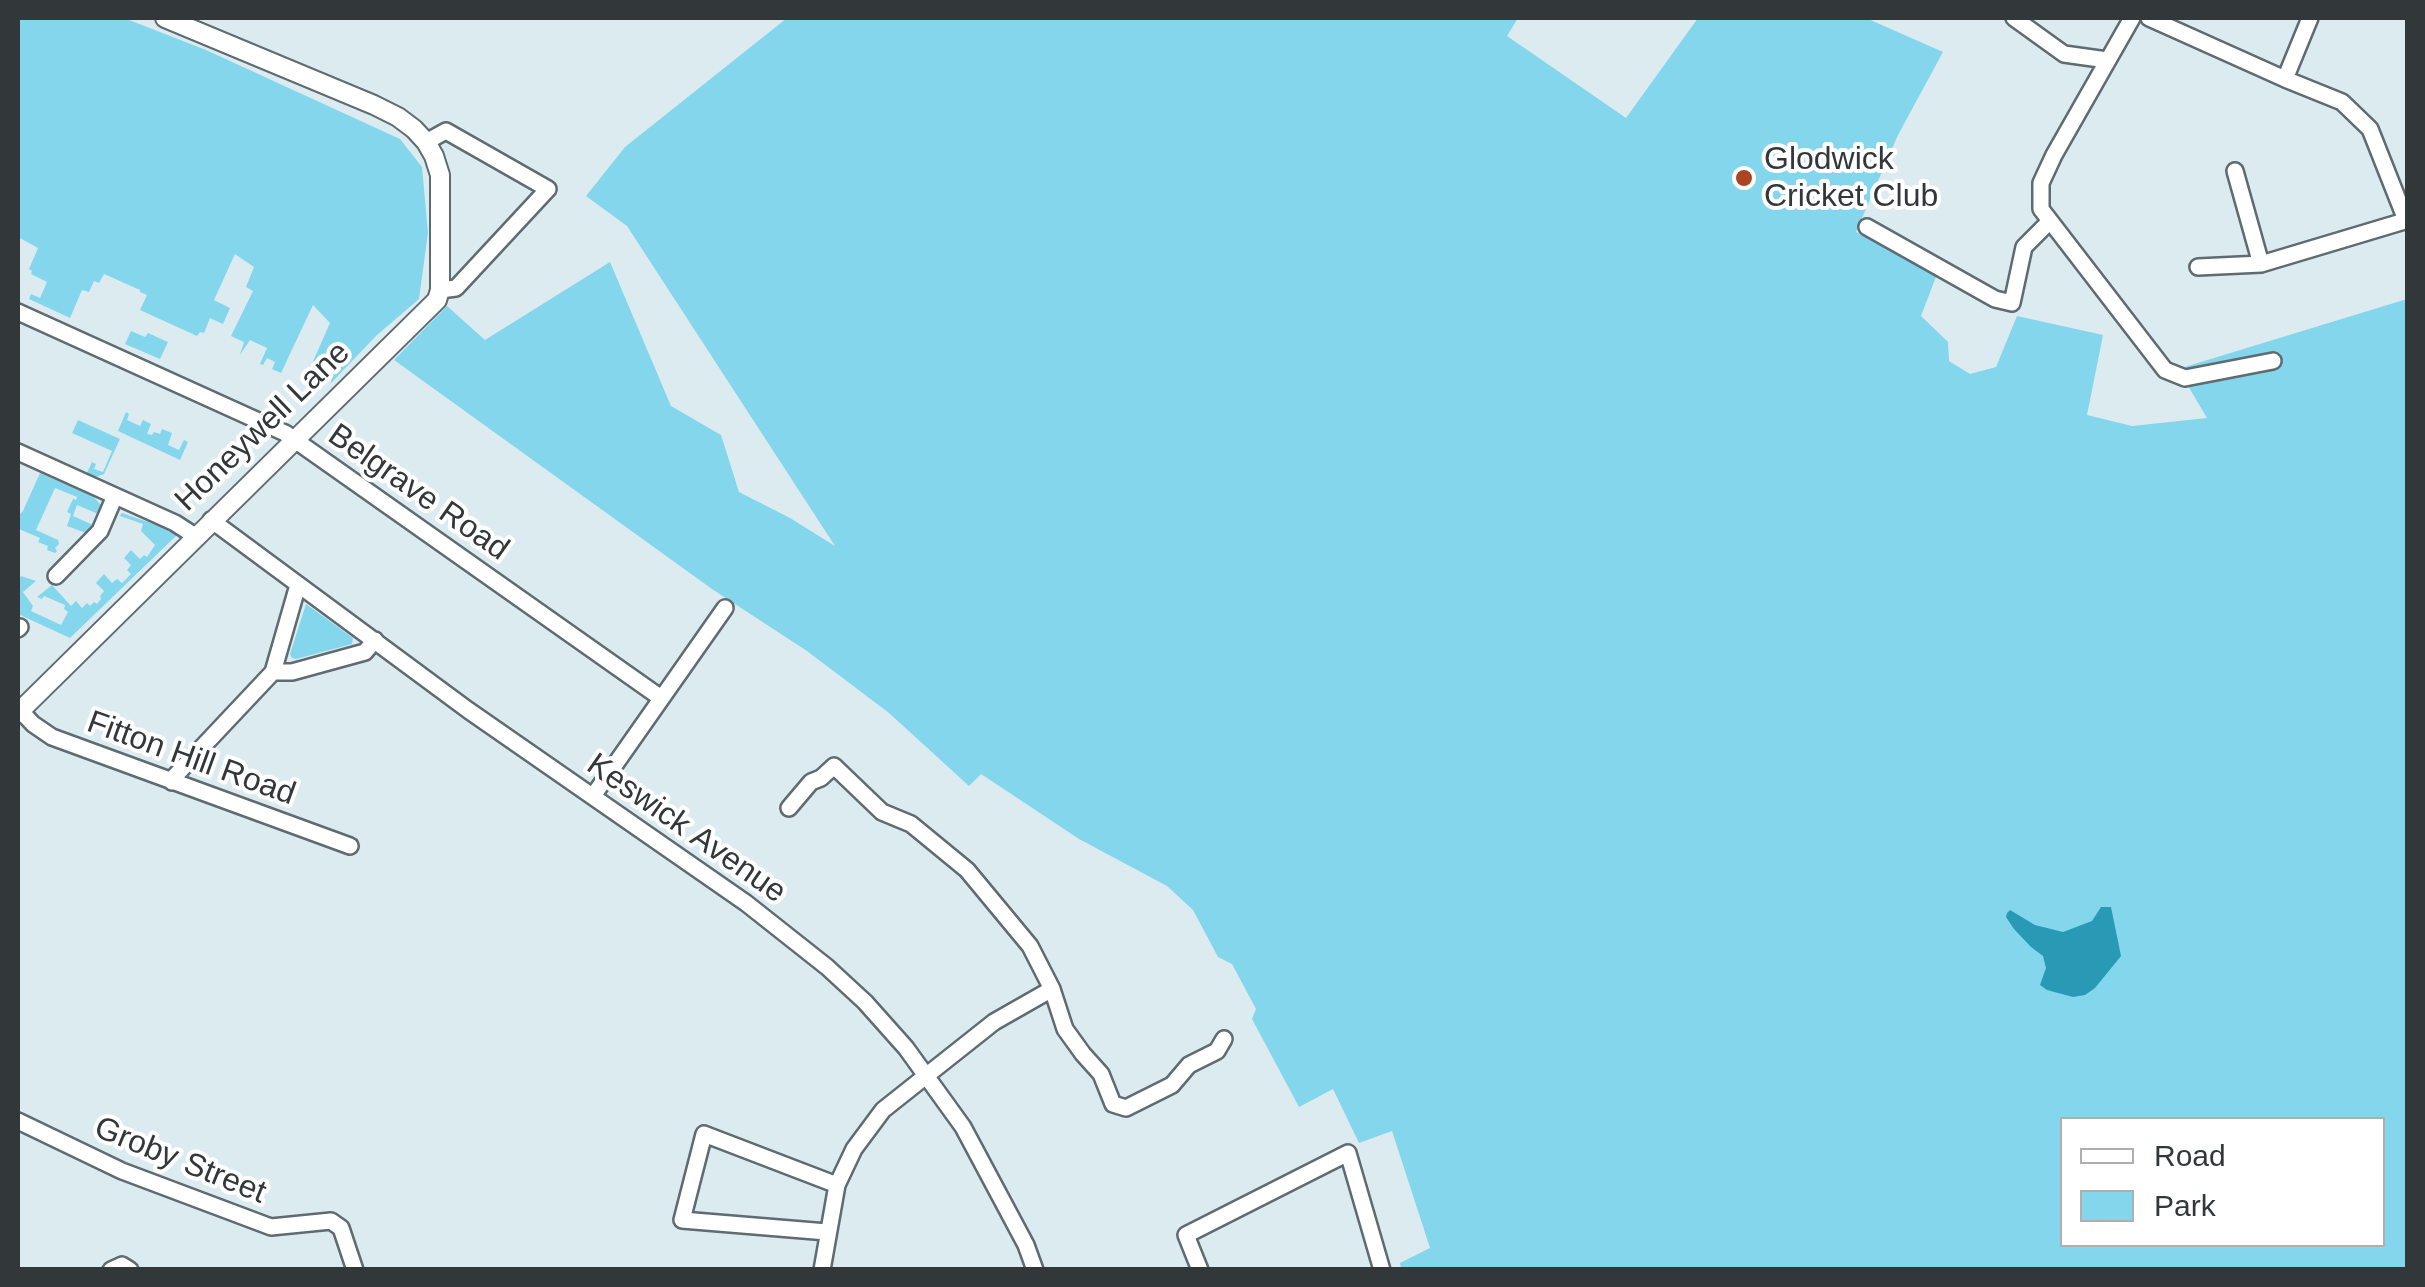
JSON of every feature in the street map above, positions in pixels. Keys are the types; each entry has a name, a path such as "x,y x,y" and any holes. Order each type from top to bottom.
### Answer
{"street":[{"path":"165,18 374,105 398,117 426,142 440,176 440,290"},
{"path":"2014,18 2064,54 2107,60"},
{"path":"2132,18 2041,183 2041,209 2165,370 2186,378 2273,361"},
{"path":"2150,18 2342,102 2370,129 2407,220 2261,264 2198,267"},
{"path":"2285,79 2310,18"},
{"name":"Honeywell Lane","path":"19,711 437,300 440,290 456,288 548,189 446,131 426,142"},
{"path":"2235,171 2261,264"},
{"path":"1866,227 1995,299 2012,303 2024,247 2049,222"},
{"name":"Belgrave Road","path":"18,312 295,439 661,698"},
{"path":"18,452 187,528 195,536"},
{"path":"56,576 69,553 100,531 116,496"},
{"name":"Keswick Avenue","path":"211,520 468,710 746,903 827,967 865,1002 928,1075 963,1127 1026,1245 1035,1270"},
{"path":"172,782 273,672 298,585"},
{"path":"592,796 725,608"},
{"path":"273,672 292,672 365,652 375,640"},
{"name":"Fitton Hill Road","path":"19,711 52,737 350,846"},
{"path":"789,808 811,782 834,766 882,812 911,824 967,870 1030,946 1052,989 1065,1029 1101,1074 1114,1104 1126,1108 1172,1085 1189,1066 1217,1050 1224,1039"},
{"path":"822,1270 836,1186 854,1149 884,1110 994,1022 1052,989"},
{"name":"Groby Street","path":"18,1121 122,1172 271,1227 331,1221 341,1228 356,1270"},
{"path":"827,1232 682,1220 704,1134 836,1186"},
{"path":"1200,1270 1186,1235 1348,1153 1382,1270"},
{"path":"111,1270 122,1265 130,1270"}],"green space":[{"path":"18,18 124,18 206,50 400,139 422,167 428,233 419,299 331,383 332,375 311,366 330,323 313,305 281,373 272,369 275,362 267,358 260,364 267,348 250,340 240,355 244,342 231,336 253,291 246,287 254,267 235,254 214,300 230,308 223,324 210,318 204,333 197,336 140,310 147,295 104,274 99,283 94,281 89,292 82,290 70,318 29,299 31,294 40,298 47,282 29,269 38,248 18,237"},
{"path":"787,18 1518,18 1507,36 1626,118 1698,18 1866,18 1943,52 1898,135 1856,232 1939,269 1921,316 1948,342 1949,361 1970,374 1996,367 2017,316 2103,335 2087,415 2132,426 2207,418 2178,369 2407,299 2407,1269 1401,1269 1400,1263 1430,1248 1392,1131 1359,1143 1333,1089 1299,1107 1252,1019 1256,1009 1232,964 1218,957 1193,910 1167,886 1079,839 981,774 969,786 889,713 807,651 712,589 394,360 447,306 485,340 610,262 671,406 721,435 739,492 835,546 627,226 586,196 625,147"},
{"path":"131,331 168,342 160,359 125,344"},
{"path":"126,412 127,420 140,426 143,420 151,424 147,434 160,434 162,429 172,433 168,445 179,450 184,440 188,442 180,460 118,431"},
{"path":"78,420 120,439 104,474 96,477 87,473 92,462 96,464 94,469 103,472 112,451 72,433"},
{"path":"40,473 93,496 101,505 98,514 77,505 73,516 93,525 86,533 67,526 71,514 67,512 77,497 55,488 36,530 58,540 55,553 38,542 40,538 18,530 18,516"},
{"path":"122,513 177,535 70,638 18,614 21,576 36,581 23,592 33,606 31,611 61,625 68,612 65,605 37,597 52,585 71,606 76,601 82,608 101,599 104,591 96,583 104,574 112,583 117,579 122,583 131,574 127,570 131,565 124,558 131,550 140,559 147,557 155,545 141,531 143,524 120,516"},
{"path":"306,604 353,638 352,644 292,658"}],"shaded area":[{"path":"2101,907 2111,907 2121,956 2085,995 2073,997 2040,985 2046,968 2043,956 2014,929 2007,913 2010,910 2035,925 2063,932 2092,921"}],"place":[{"name":"Glodwick Cricket Club","path":"1744,178"}]}
